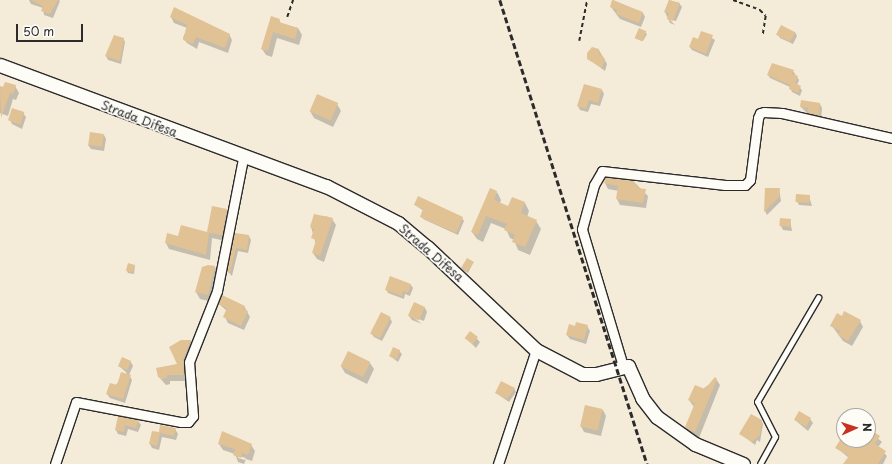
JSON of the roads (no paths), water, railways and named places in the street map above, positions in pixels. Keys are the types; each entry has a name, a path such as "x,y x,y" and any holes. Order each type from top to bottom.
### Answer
{"street":[{"name":"Strada Difesa","path":"0,65 243,158 326,186 398,223 427,247 536,350 582,374 596,374 623,366"},
{"path":"743,464 695,444 658,417 642,398 630,368 623,366 582,230 594,185 602,171 725,185 745,185 750,180 758,118 760,113 764,112 782,113 892,138"},
{"path":"55,464 76,402 181,422 188,422 193,416 189,362 217,291 243,158"},
{"path":"498,464 536,350"}],"lane":[{"path":"760,464 775,437 757,402 818,298"}],"railway":[{"path":"500,0 647,464"}]}
